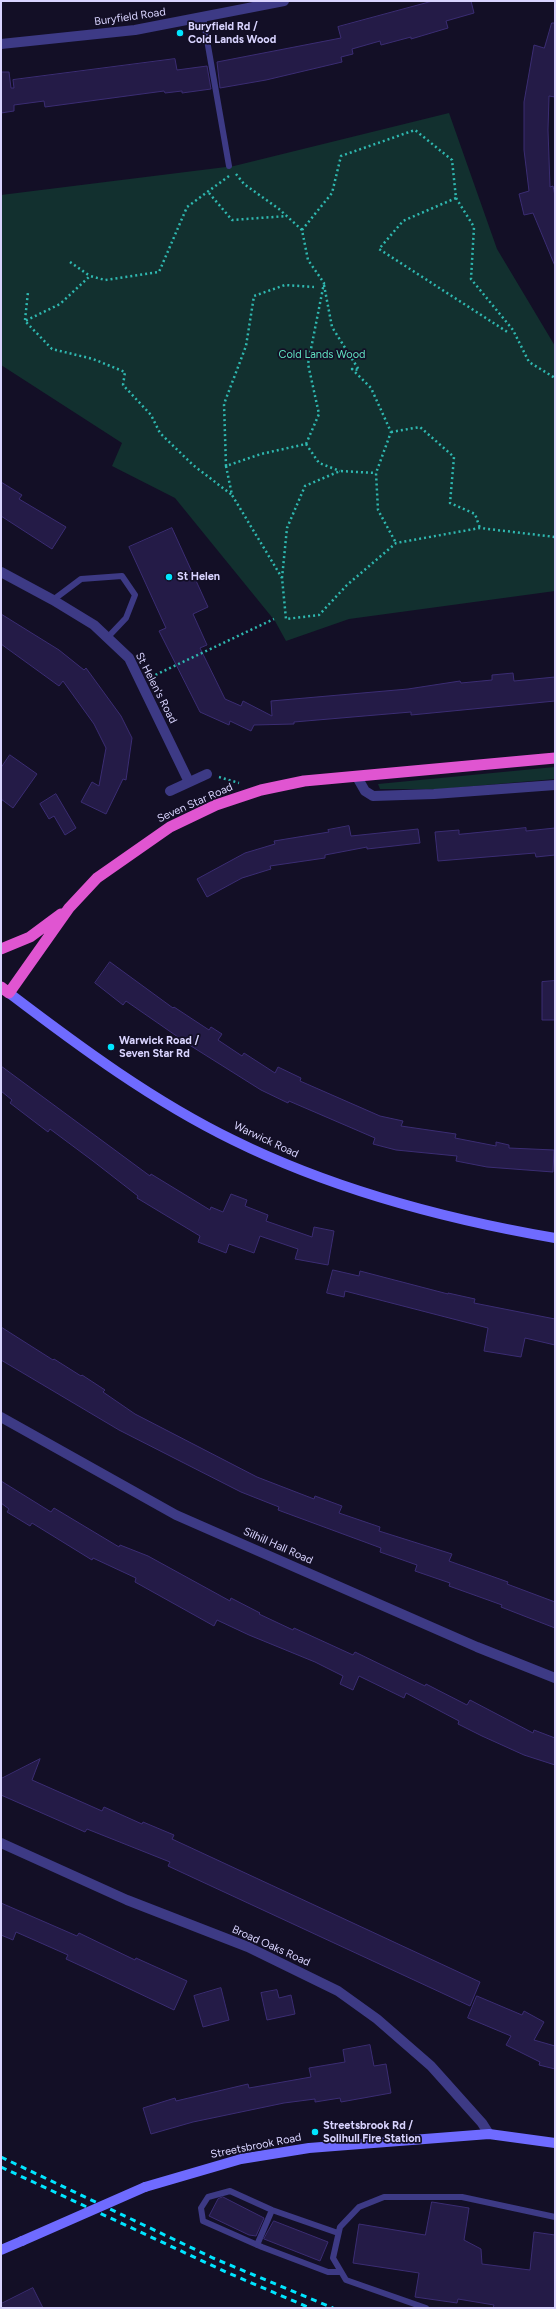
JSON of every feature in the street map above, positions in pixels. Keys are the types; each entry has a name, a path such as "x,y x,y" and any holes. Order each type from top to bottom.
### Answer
{"highway":[{"name":"Seven Star Road","path":"5,990 69,908 98,878 170,827 216,805 261,790 304,781 555,758"},
{"name":"Seven Star Road","path":"1,949 30,937 69,908"}],"main road":[{"name":"Warwick Road","path":"5,990 80,1046 185,1115 280,1163 326,1180 406,1205 555,1238"},
{"name":"Streetsbrook Road","path":"1,2250 144,2187 241,2159 309,2148 489,2134 555,2143"}],"street":[{"name":"Buryfield Road","path":"1,44 135,30 203,18 284,1"},
{"name":"St Helen's Road","path":"1,572 53,600 108,637 129,658 189,782"},
{"path":"170,791 207,774"},
{"path":"357,777 365,791 373,796 555,785"},
{"name":"Silhill Hall Road","path":"1,1417 176,1515 478,1648 555,1678"},
{"name":"Broad Oaks Road","path":"1,1843 128,1900 248,1947 338,1991 377,2019 431,2066 482,2122 489,2134"}],"lane":[{"path":"203,18 229,166"},
{"path":"53,600 81,579 122,576 135,595 126,618 108,637"},
{"path":"338,2233 272,2210 230,2191 208,2197 201,2208 202,2221 257,2245 328,2272 341,2272"},
{"path":"426,2308 346,2280 333,2258 340,2227 359,2206 384,2197 462,2198 555,2217"},
{"path":"257,2245 272,2210"}],"path":[{"path":"302,230 332,193 341,156 415,130 452,160 456,198 474,226 471,279 513,330 529,362 555,378"},
{"path":"70,262 90,276 105,280 159,272 187,207 209,193 234,172 244,184 287,216 302,230 308,260 324,283 332,328 359,370 352,369 371,388 391,432 376,473 378,510 396,543"},
{"path":"209,193 232,220 287,216"},
{"path":"456,198 403,221 379,249 509,333"},
{"path":"25,321 60,304 90,276"},
{"path":"306,444 319,414 308,364 324,283"},
{"path":"282,578 232,495 226,466 224,404 246,346 254,296 285,285 314,287"},
{"path":"28,292 25,321 52,349 94,359 125,372 123,385 151,415 160,433 193,465 232,495"},
{"path":"391,432 420,427 454,458 450,503 476,514 480,528"},
{"path":"226,466 261,454 306,444"},
{"path":"306,444 319,463 340,471 376,473"},
{"path":"340,471 305,486 287,528 282,578 286,619 319,616 347,585 396,543 480,528 555,537"},
{"path":"141,681 274,619"},
{"path":"207,774 261,790"}],"green space":[{"name":"Cold Lands Wood","path":"449,113 497,249 555,346 555,591 349,619 286,641 275,621 175,498 112,466 122,443 1,365 1,195 234,166"},
{"path":"555,767 555,779 440,789 380,789 378,784"}],"building":[{"path":"433,1 471,1 474,13 446,21 448,28 411,39 411,37 381,45 380,41 352,49 353,54 341,57 342,62 266,80 220,88 217,62 341,38 338,27"},
{"path":"552,23 555,23 555,97 549,96 548,130 550,187 553,186 555,196 555,266 533,213 524,215 519,194 529,191 524,150 524,102 534,45 544,48"},
{"path":"175,59 177,70 207,66 211,89 182,93 182,91 165,93 164,91 45,107 44,101 14,105 14,111 1,113 1,72 9,72 11,88 14,88 13,80"},
{"path":"1,482 22,495 19,499 66,527 52,549 1,516"},
{"path":"172,528 208,607 193,614 207,645 200,648 225,699 241,706 243,701 272,716 271,701 408,689 460,681 461,683 492,680 492,675 513,673 514,681 555,677 555,701 411,715 411,712 294,722 294,724 254,725 251,731 230,721 229,725 200,712 159,631 166,628 129,547"},
{"path":"1,614 59,650 84,670 86,668 121,716 132,738 126,780 123,779 106,814 81,802 92,782 99,786 106,748 94,724 63,681 59,686 1,644"},
{"path":"10,755 37,774 13,808 1,799 1,768"},
{"path":"56,794 76,828 65,835 54,816 49,819 40,804"},
{"path":"349,826 351,836 418,829 420,843 367,849 367,847 325,855 325,858 270,866 271,869 242,878 207,897 197,879 245,853 275,844 274,841 329,832 328,830"},
{"path":"526,828 526,831 555,828 555,855 536,857 535,853 438,861 435,832 459,830 459,834"},
{"path":"110,962 173,1008 174,1007 209,1030 211,1027 222,1034 218,1040 242,1056 244,1053 275,1073 278,1067 301,1078 300,1081 380,1116 403,1121 401,1126 456,1134 455,1138 496,1146 496,1142 509,1145 509,1148 554,1150 553,1172 487,1167 456,1161 457,1156 396,1150 373,1144 375,1138 289,1101 288,1103 261,1090 191,1046 126,1001 123,1005 95,983"},
{"path":"555,981 555,1020 542,1020 542,982"},
{"path":"1,1066 150,1176 151,1174 210,1210 211,1207 223,1212 231,1194 247,1200 245,1206 268,1215 266,1221 312,1237 314,1227 334,1231 328,1265 295,1259 298,1249 260,1236 254,1253 229,1244 226,1253 198,1242 200,1236 137,1198 138,1196 93,1161 50,1129 48,1132 10,1103 12,1100 1,1091"},
{"path":"333,1270 359,1276 360,1271 448,1294 475,1299 474,1303 555,1319 555,1345 525,1338 521,1357 484,1351 488,1328 345,1291 344,1297 327,1293"},
{"path":"1,1327 53,1360 54,1359 81,1376 82,1375 105,1390 103,1392 135,1414 257,1477 314,1499 315,1496 342,1506 339,1513 380,1527 379,1531 452,1554 449,1561 508,1582 507,1584 555,1602 555,1628 501,1607 502,1605 449,1586 450,1583 415,1571 417,1565 380,1552 381,1548 278,1510 279,1507 241,1492 119,1430 1,1360"},
{"path":"1,1481 51,1512 54,1508 119,1547 120,1545 148,1556 230,1601 231,1598 260,1613 259,1614 293,1630 294,1628 353,1655 355,1652 425,1686 426,1684 467,1705 470,1700 533,1733 534,1730 555,1738 555,1765 524,1755 482,1736 458,1724 459,1721 406,1693 404,1698 359,1676 353,1690 340,1684 343,1676 315,1662 217,1620 214,1626 135,1582 136,1578 93,1558 92,1560 32,1523 30,1526 7,1512 9,1509 1,1503"},
{"path":"40,1759 32,1780 102,1811 104,1807 142,1824 143,1822 174,1835 172,1839 480,1982 470,2006 168,1866 170,1862 87,1829 85,1832 1,1795 1,1779"},
{"path":"1,1903 77,1936 79,1933 135,1960 136,1958 187,1981 174,2010 66,1959 68,1955 16,1932 13,1940 1,1935"},
{"path":"221,1988 229,2020 203,2027 194,1996"},
{"path":"277,1990 279,1998 291,1995 295,2014 267,2020 261,1993"},
{"path":"477,1996 522,2015 524,2011 544,2022 534,2040 555,2046 555,2069 539,2065 540,2062 506,2045 511,2036 468,2018"},
{"path":"370,2045 374,2066 386,2064 391,2093 341,2102 340,2098 315,2102 315,2099 284,2103 193,2122 151,2134 143,2108 175,2098 176,2101 248,2084 249,2088 311,2077 309,2068 345,2062 343,2050"},
{"path":"223,2197 264,2218 256,2236 249,2235 209,2216 218,2199"},
{"path":"432,2202 469,2208 464,2240 481,2249 482,2264 530,2270 534,2232 555,2235 555,2308 493,2308 494,2305 458,2299 457,2303 415,2297 419,2273 353,2263 359,2224 425,2235"},
{"path":"274,2221 328,2242 320,2261 264,2239"},
{"path":"33,2288 43,2308 1,2308 1,2304"}],"railway":[{"path":"1,2157 213,2258 333,2308"},
{"path":"1,2167 226,2272 310,2308"}],"place":[{"name":"Buryfield Rd / Cold Lands Wood","path":"180,33"},
{"name":"St Helen","path":"169,577"},
{"name":"Warwick Road / Seven Star Rd","path":"111,1047"},
{"name":"Streetsbrook Rd / Solihull Fire Station","path":"315,2132"}]}
